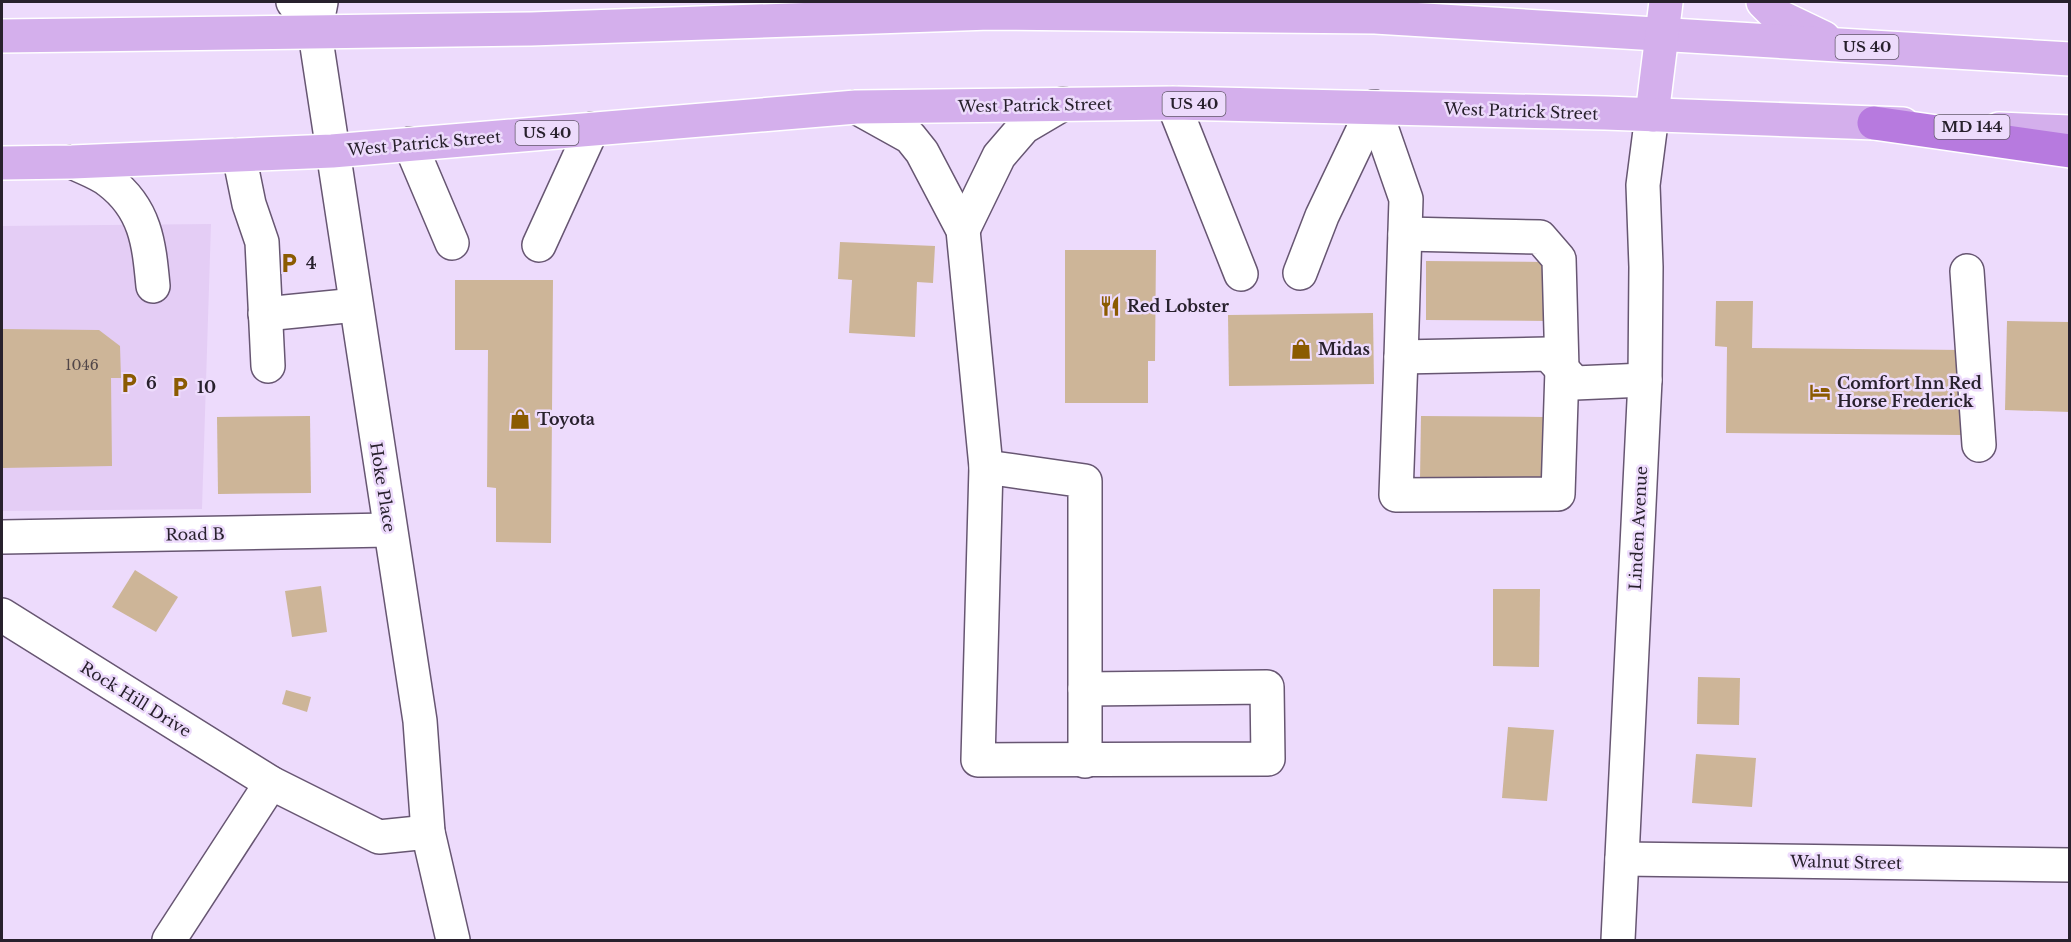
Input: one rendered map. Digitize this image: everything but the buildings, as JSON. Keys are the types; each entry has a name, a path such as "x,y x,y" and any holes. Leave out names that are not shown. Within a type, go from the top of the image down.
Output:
{"highway":[{"name":"US 40","path":"1874,123 2070,151"}],"main road":[{"path":"1470,22 1532,2"},
{"path":"1763,2 1776,15 1840,45"},
{"name":"US 40","path":"2,36 318,17 531,29 990,13 1269,9 1470,22 1665,17 1840,45 2070,59"},
{"path":"1652,115 1665,17"},
{"name":"West Patrick Street","path":"2,163 333,151 856,107 1173,103 1374,107 1652,115 2070,132"}],"street":[{"path":"293,2 318,17"},
{"name":"Hoke Place","path":"318,17 333,151 389,530 420,721 428,832 453,940"},
{"path":"1173,103 1241,274"},
{"path":"963,230 999,156 1024,127 1063,104"},
{"path":"856,107 910,137 922,152 963,230 986,467 978,760 1268,759 1267,687 1085,689"},
{"path":"1374,107 1406,199 1396,495 1558,494 1562,369 1559,259 1540,237 1405,234"},
{"path":"1300,273 1322,216 1374,107"},
{"name":"Linden Avenue","path":"1618,940 1653,364 1643,185 1652,115"},
{"path":"539,245 592,129"},
{"path":"410,144 452,243"},
{"path":"239,155 249,204 262,242 268,366"},
{"path":"72,162 108,180 135,207 149,243 153,286"},
{"path":"1967,271 1979,445"},
{"path":"265,314 356,305"},
{"path":"1401,357 1548,354 1575,382 1653,364"},
{"path":"986,467 1085,481 1085,761"},
{"name":"Road B","path":"2,537 389,530"},
{"name":"Rock Hill Drive","path":"2,615 271,783 379,837 428,832"},
{"path":"169,940 271,783"},
{"name":"Walnut Street","path":"1622,859 2070,865"}],"shaded area":[{"path":"211,224 202,509 2,511 2,226"}],"place":[{"name":"4","path":"289,263"},
{"name":"Red Lobster","path":"1110,306"},
{"name":"Midas","path":"1301,349"},
{"name":"6","path":"129,383"},
{"name":"10","path":"180,387"},
{"name":"Comfort Inn Red Horse Frederick","path":"1820,392"},
{"name":"Toyota","path":"520,419"}]}
